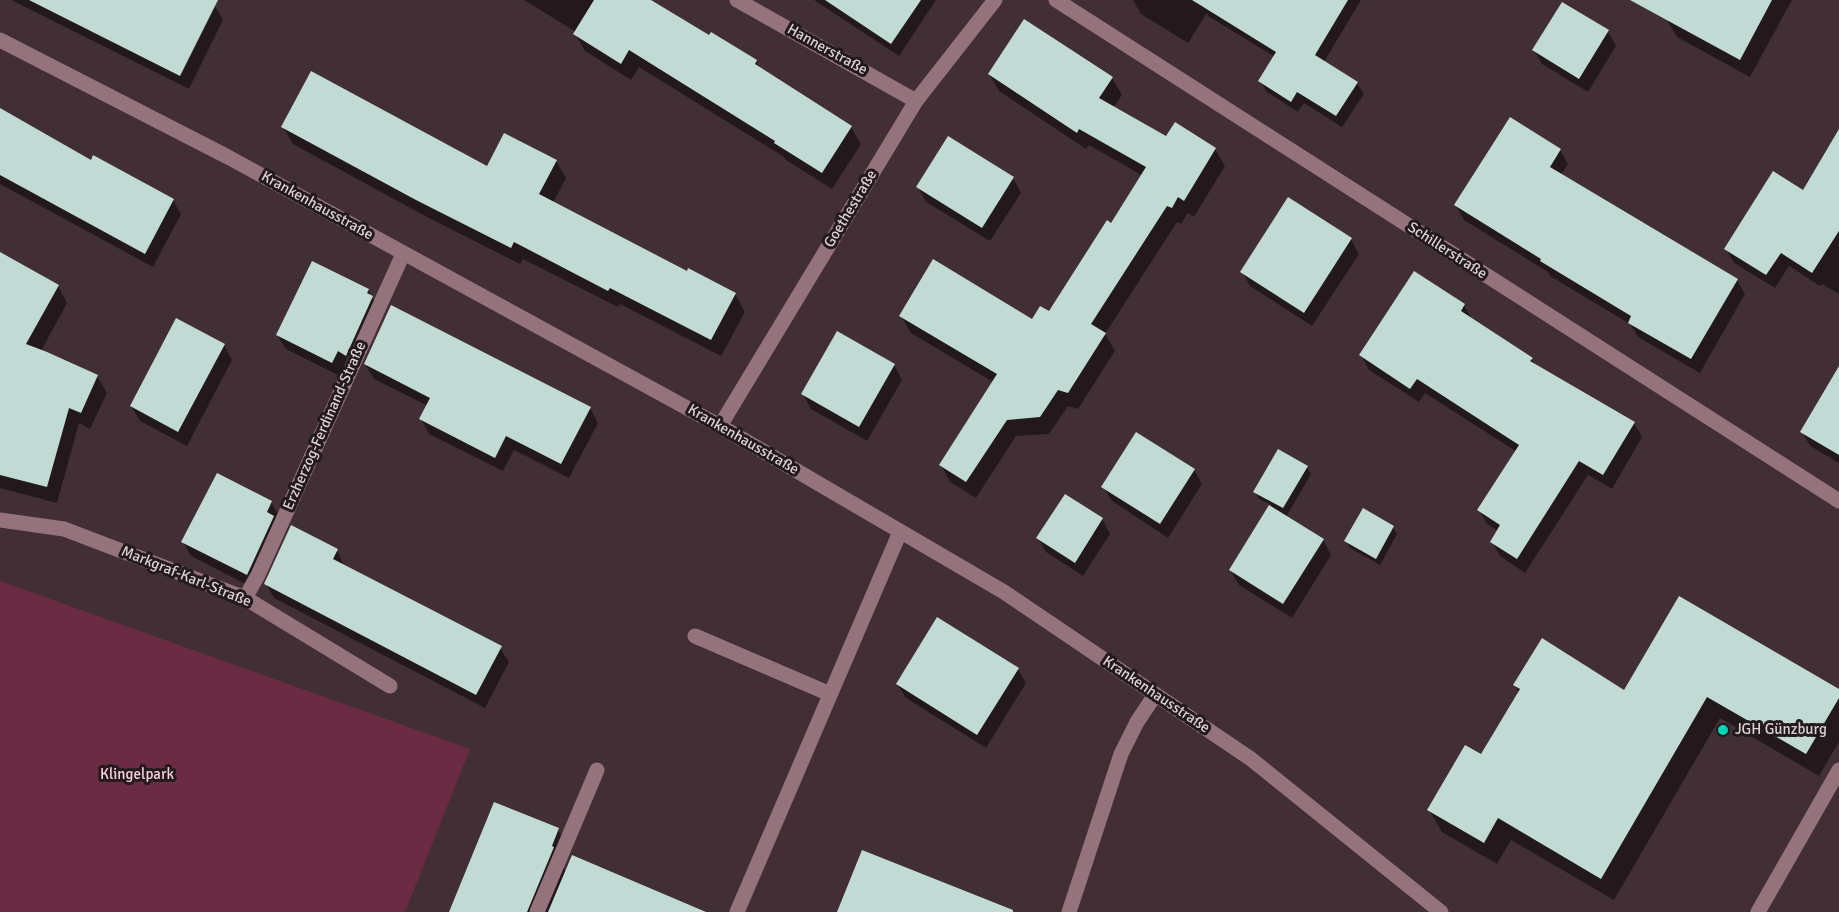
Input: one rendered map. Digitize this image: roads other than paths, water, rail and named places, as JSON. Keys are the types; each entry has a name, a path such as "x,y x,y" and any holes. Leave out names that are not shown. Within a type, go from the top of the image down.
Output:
{"street":[{"name":"Hannerstraße","path":"737,0 916,101"},
{"name":"Goethestraße","path":"720,426 916,101 995,0"},
{"name":"Schillerstraße","path":"1056,0 1839,501"},
{"name":"Krankenhausstraße","path":"0,40 228,157 720,426 1004,592 1251,759 1441,912"},
{"name":"Erzherzog-Ferdinand-Straße","path":"246,598 403,254"},
{"name":"Markgraf-Karl-Straße","path":"0,520 64,529 246,598 390,686"},
{"path":"737,912 900,531"},
{"path":"695,636 830,694"},
{"path":"1069,912 1121,754 1137,722 1155,695"},
{"path":"537,912 597,770"},
{"path":"1758,912 1839,770"}],"place":[{"name":"JGH Günzburg","path":"1723,730"}],"park label":[{"name":"Klingelpark","path":"137,775"}]}
